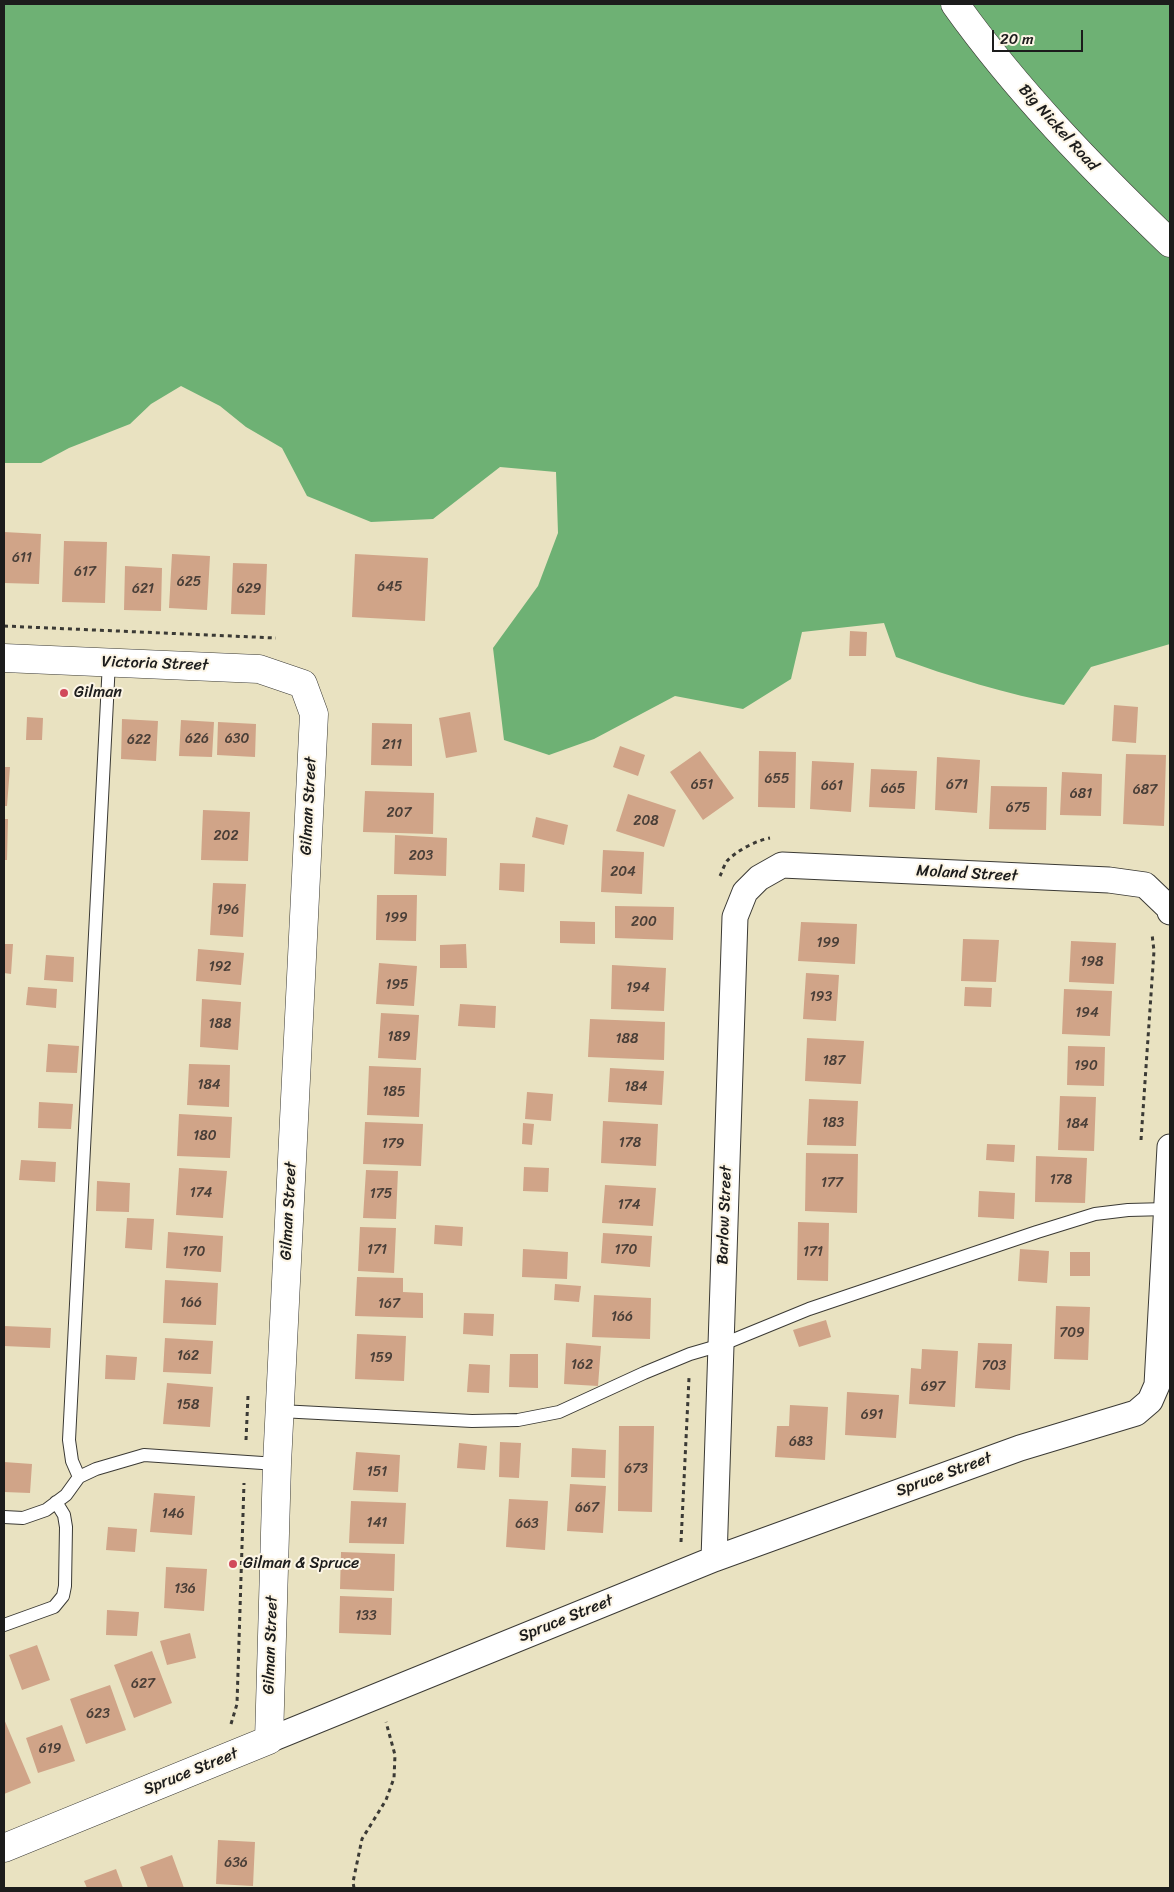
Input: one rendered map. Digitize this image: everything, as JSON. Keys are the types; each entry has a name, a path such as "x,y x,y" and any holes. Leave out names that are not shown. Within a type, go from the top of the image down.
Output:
{"street":[{"name":"Big Nickel Road","path":"955,4 1014,79 1073,146 1170,243"},
{"name":"Victoria Street","path":"4,658 259,669 303,684"},
{"name":"Gilman Street","path":"269,1740 277,1464 314,714 303,684"},
{"name":"Moland Street","path":"759,878 782,865 1109,880 1144,885 1170,910"},
{"name":"Barlow Street","path":"714,1559 735,917 745,892 759,878"},
{"path":"1169,1193 1170,1147"},
{"name":"Spruce Street","path":"4,1848 714,1559 1020,1448 1136,1413 1150,1401 1157,1385 1169,1193"}],"lane":[{"path":"80,1477 72,1461 69,1440 109,662"},
{"path":"280,1411 472,1421 518,1420 559,1412 690,1354 721,1345 809,1309 1087,1216 1128,1210 1169,1193"},
{"path":"4,1517 23,1518 46,1510 66,1495 80,1477 96,1469 144,1455 277,1464"},
{"path":"4,1625 54,1607 63,1596 65,1586 66,1527 64,1515 56,1502"}],"path":[{"path":"4,626 276,638"},
{"path":"717,882 727,861 762,839 778,837"},
{"path":"678,1547 680,1542 690,1354"},
{"path":"231,1724 236,1704 244,1462 249,1392"},
{"path":"354,1888 353,1882 362,1839 386,1800 394,1778 396,1755 375,1696"}],"green space":[{"path":"4,4 1170,4 1170,644 1091,667 1064,705 1021,696 979,684 896,657 884,623 802,632 791,679 743,709 675,696 594,739 549,755 504,740 493,648 538,586 558,533 556,472 500,467 433,519 371,522 307,496 282,448 246,427 220,406 181,386 151,404 130,424 69,448 41,463 4,463"}],"building":[{"path":"4,532 41,534 39,584 4,583"},
{"path":"64,541 107,542 105,603 62,602"},
{"path":"172,554 210,556 207,610 169,608"},
{"path":"355,554 428,558 425,621 352,617"},
{"path":"233,563 267,564 265,615 231,614"},
{"path":"125,566 162,568 161,611 124,610"},
{"path":"850,631 867,632 866,656 849,656"},
{"path":"1114,705 1138,707 1136,743 1112,741"},
{"path":"470,712 477,752 446,758 439,718"},
{"path":"27,717 43,718 42,740 26,740"},
{"path":"122,719 158,721 156,761 121,759"},
{"path":"181,720 214,722 212,757 179,756"},
{"path":"218,722 256,724 255,757 217,755"},
{"path":"372,723 412,724 412,766 371,765"},
{"path":"620,746 645,755 638,776 613,767"},
{"path":"700,751 734,798 703,820 670,772"},
{"path":"759,751 796,752 795,808 758,807"},
{"path":"1126,754 1166,755 1164,826 1123,824"},
{"path":"937,757 980,760 977,813 935,810"},
{"path":"812,761 854,763 851,812 810,809"},
{"path":"4,767 10,767 7,806 4,806"},
{"path":"871,769 917,771 915,809 869,807"},
{"path":"1062,772 1102,774 1101,816 1060,815"},
{"path":"991,786 1047,787 1046,830 989,829"},
{"path":"365,791 434,793 433,834 363,832"},
{"path":"628,794 676,810 664,847 616,831"},
{"path":"203,810 250,812 248,861 201,860"},
{"path":"536,817 568,825 564,845 532,837"},
{"path":"4,819 8,819 7,860 4,860"},
{"path":"395,835 447,838 446,876 394,874"},
{"path":"603,850 644,852 642,894 601,892"},
{"path":"500,863 525,864 524,892 499,890"},
{"path":"213,883 246,884 243,937 210,935"},
{"path":"377,895 417,895 416,941 376,940"},
{"path":"615,906 674,907 673,940 615,938"},
{"path":"560,921 595,922 595,944 560,943"},
{"path":"801,922 857,924 855,964 798,961"},
{"path":"963,939 999,940 996,982 961,981"},
{"path":"1071,941 1116,943 1114,984 1069,982"},
{"path":"4,944 13,944 11,974 4,973"},
{"path":"466,944 467,968 440,968 440,945"},
{"path":"198,949 244,953 241,985 196,981"},
{"path":"46,955 74,957 73,982 44,980"},
{"path":"379,963 417,966 414,1006 376,1004"},
{"path":"612,965 666,968 664,1011 611,1009"},
{"path":"806,973 839,975 836,1021 803,1019"},
{"path":"28,987 57,989 56,1008 26,1005"},
{"path":"965,987 992,988 991,1007 964,1006"},
{"path":"1064,989 1112,991 1110,1036 1062,1034"},
{"path":"202,999 241,1002 238,1050 200,1047"},
{"path":"460,1004 496,1006 495,1028 458,1026"},
{"path":"381,1013 419,1015 416,1060 378,1058"},
{"path":"590,1019 665,1022 664,1060 588,1057"},
{"path":"807,1038 864,1041 861,1084 805,1081"},
{"path":"48,1044 79,1046 77,1073 46,1072"},
{"path":"1068,1046 1105,1047 1104,1086 1067,1085"},
{"path":"189,1064 230,1065 229,1107 187,1105"},
{"path":"369,1066 421,1068 419,1117 367,1115"},
{"path":"610,1068 664,1071 662,1105 608,1102"},
{"path":"527,1092 553,1094 551,1121 525,1119"},
{"path":"1060,1096 1096,1097 1094,1151 1058,1150"},
{"path":"809,1099 858,1101 856,1146 807,1145"},
{"path":"39,1102 73,1104 71,1129 38,1128"},
{"path":"179,1114 232,1117 230,1158 177,1156"},
{"path":"603,1121 658,1124 656,1166 601,1163"},
{"path":"365,1122 423,1124 421,1166 363,1164"},
{"path":"523,1123 534,1124 532,1145 522,1144"},
{"path":"987,1144 1015,1145 1014,1162 986,1160"},
{"path":"806,1153 858,1154 857,1213 805,1211"},
{"path":"1036,1156 1087,1158 1085,1203 1035,1202"},
{"path":"21,1160 56,1162 55,1182 19,1180"},
{"path":"524,1167 549,1168 548,1192 523,1191"},
{"path":"179,1168 227,1171 223,1218 176,1215"},
{"path":"366,1170 398,1171 396,1219 363,1218"},
{"path":"97,1181 130,1183 129,1212 96,1211"},
{"path":"605,1185 656,1188 653,1226 602,1223"},
{"path":"979,1191 1015,1193 1014,1219 978,1217"},
{"path":"127,1218 154,1219 152,1250 125,1248"},
{"path":"798,1222 829,1223 828,1281 797,1280"},
{"path":"435,1225 463,1227 462,1246 434,1244"},
{"path":"360,1227 396,1228 394,1273 358,1271"},
{"path":"168,1232 223,1236 221,1272 166,1268"},
{"path":"603,1233 652,1236 650,1267 601,1263"},
{"path":"523,1249 568,1252 567,1279 522,1277"},
{"path":"1020,1249 1049,1251 1047,1283 1018,1281"},
{"path":"1070,1252 1090,1252 1090,1276 1070,1276"},
{"path":"357,1277 403,1278 403,1292 423,1293 423,1318 355,1316"},
{"path":"165,1280 218,1283 216,1325 163,1323"},
{"path":"555,1284 581,1286 579,1302 554,1300"},
{"path":"594,1295 651,1298 650,1339 592,1337"},
{"path":"1056,1306 1090,1307 1088,1360 1054,1359"},
{"path":"464,1313 494,1314 493,1336 463,1334"},
{"path":"826,1320 831,1337 799,1347 793,1330"},
{"path":"4,1326 51,1328 50,1348 4,1346"},
{"path":"357,1334 406,1336 404,1381 355,1379"},
{"path":"165,1338 213,1341 211,1374 163,1372"},
{"path":"566,1343 601,1346 598,1386 564,1384"},
{"path":"978,1343 1012,1344 1010,1390 975,1388"},
{"path":"922,1349 958,1351 955,1407 909,1404 911,1368 921,1369"},
{"path":"510,1354 538,1354 538,1388 509,1387"},
{"path":"106,1355 137,1357 135,1380 105,1379"},
{"path":"469,1364 490,1365 489,1393 467,1392"},
{"path":"167,1383 213,1387 210,1427 163,1424"},
{"path":"847,1392 899,1395 896,1438 845,1435"},
{"path":"790,1405 828,1407 825,1460 775,1457 777,1426 789,1426"},
{"path":"619,1426 654,1426 652,1512 618,1511"},
{"path":"500,1442 521,1443 519,1478 499,1477"},
{"path":"459,1443 487,1446 485,1470 457,1468"},
{"path":"572,1448 606,1450 605,1478 571,1477"},
{"path":"356,1452 400,1455 398,1492 353,1490"},
{"path":"4,1462 32,1464 30,1493 4,1492"},
{"path":"570,1484 606,1486 603,1533 567,1531"},
{"path":"154,1493 195,1496 192,1535 150,1532"},
{"path":"509,1499 548,1501 545,1550 506,1547"},
{"path":"351,1501 406,1503 404,1544 349,1543"},
{"path":"108,1527 137,1529 135,1552 106,1550"},
{"path":"341,1552 395,1554 394,1591 340,1589"},
{"path":"166,1567 207,1569 204,1611 164,1608"},
{"path":"340,1596 392,1598 391,1635 339,1633"},
{"path":"107,1610 139,1612 137,1636 106,1635"},
{"path":"190,1633 196,1658 167,1665 160,1641"},
{"path":"37,1645 50,1680 22,1690 9,1655"},
{"path":"152,1651 172,1703 134,1718 114,1665"},
{"path":"110,1685 126,1730 86,1744 70,1699"},
{"path":"4,1719 31,1783 4,1794"},
{"path":"62,1725 75,1761 38,1773 26,1738"},
{"path":"218,1840 255,1842 253,1886 216,1884"},
{"path":"172,1855 184,1888 148,1888 140,1867"},
{"path":"116,1869 123,1888 87,1888 84,1881"}],"place":[{"name":"Gilman","path":"64,693"},
{"name":"Gilman & Spruce","path":"233,1564"}]}
